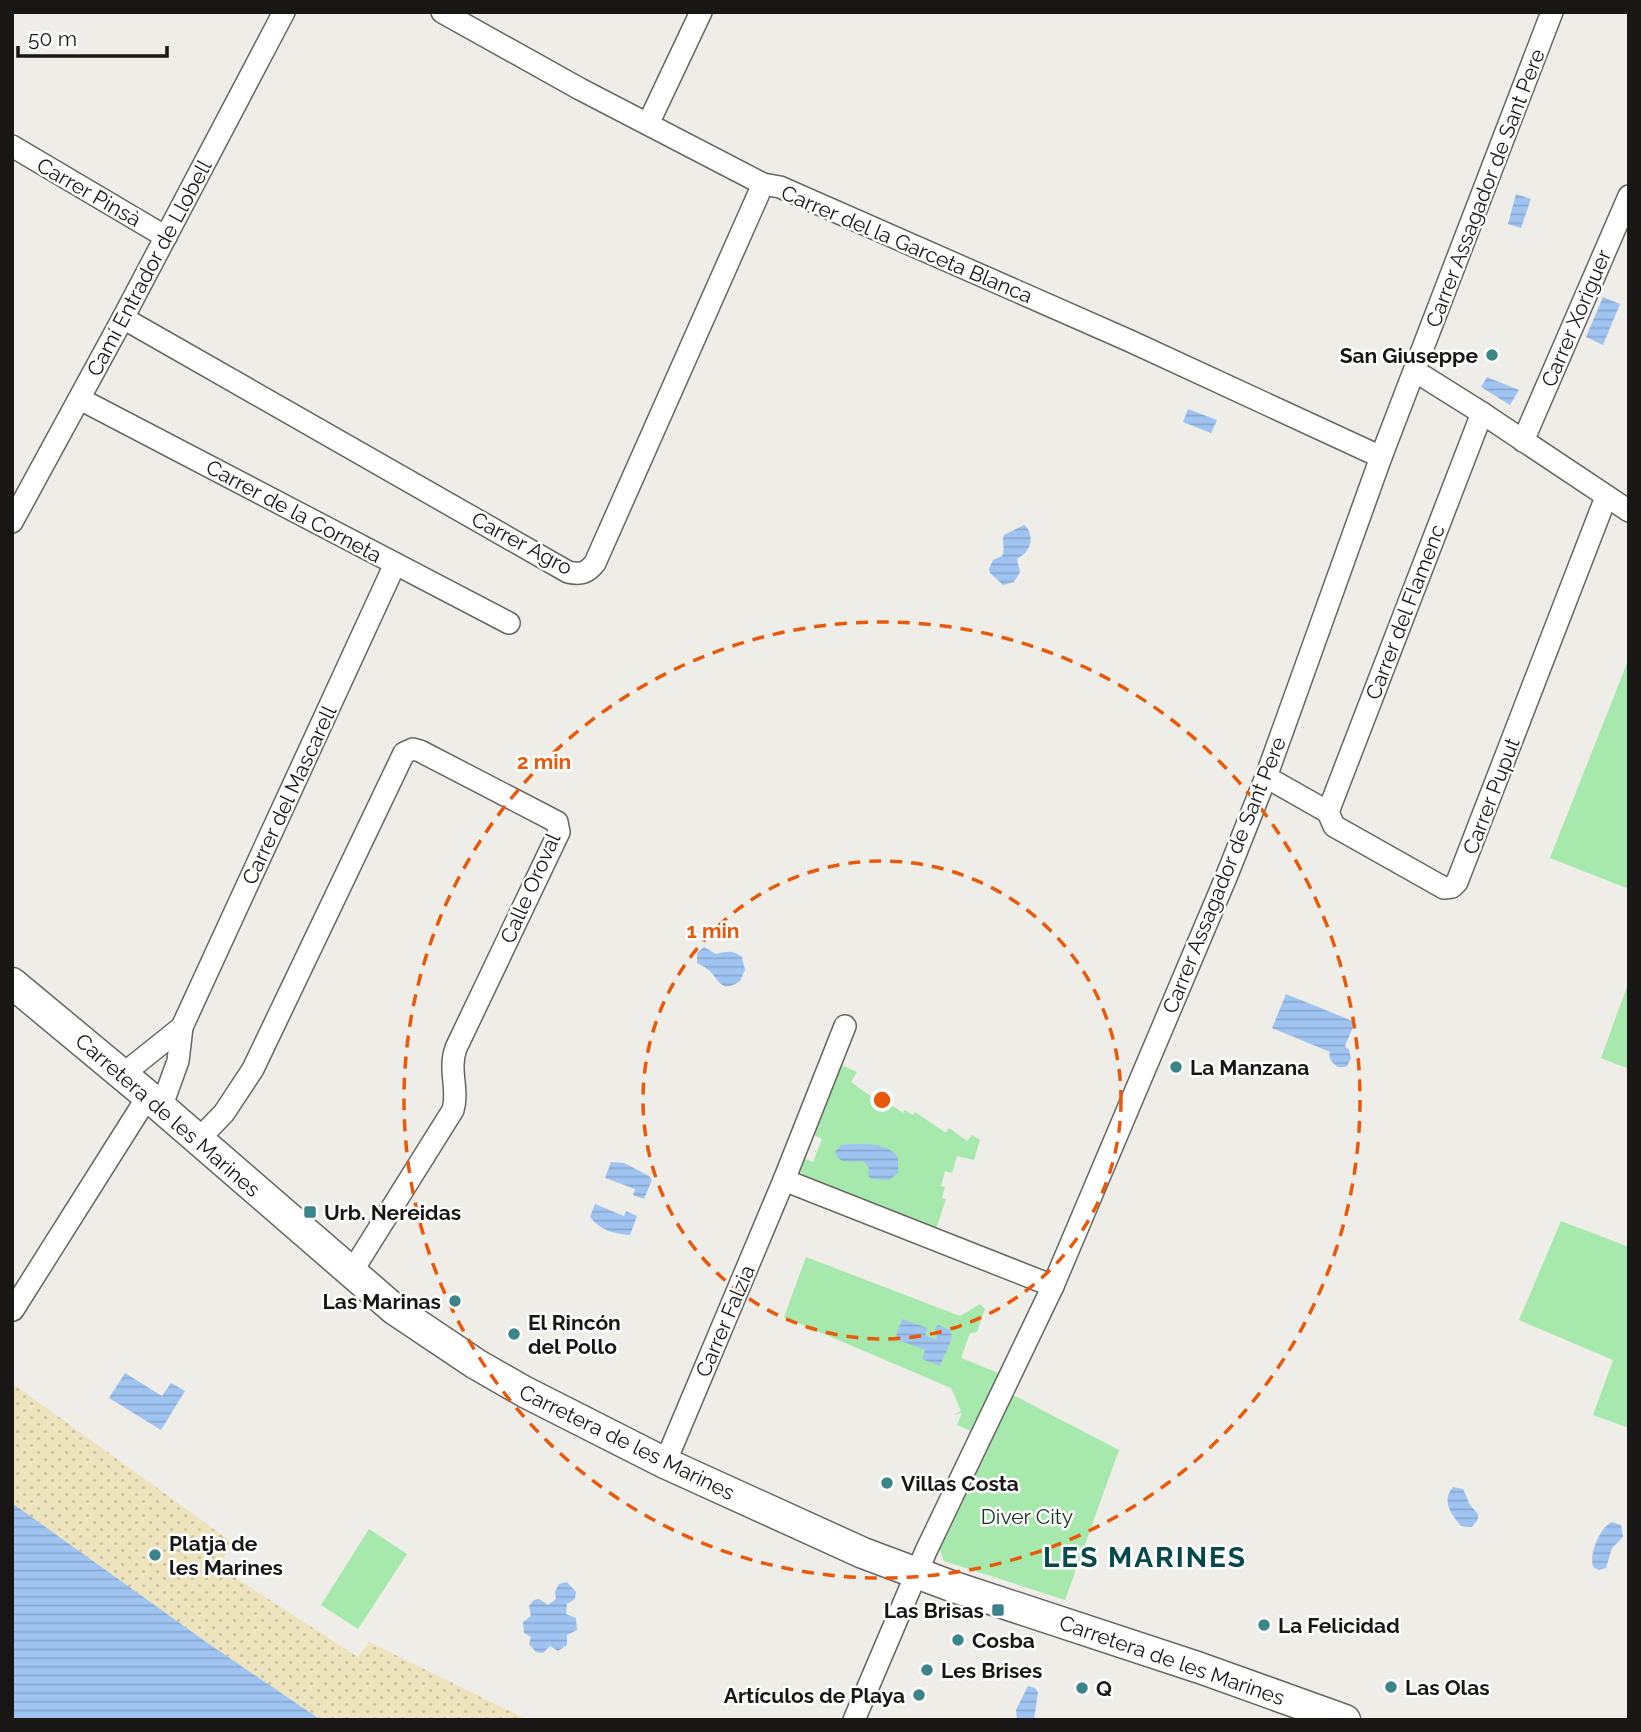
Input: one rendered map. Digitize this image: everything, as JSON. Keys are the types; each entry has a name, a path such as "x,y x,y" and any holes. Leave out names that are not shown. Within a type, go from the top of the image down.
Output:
{"main road":[{"name":"Carretera de les Marines","path":"12,983 415,1325 476,1364 542,1401 665,1463 808,1529 916,1574 1243,1682 1345,1720"}],"street":[{"name":"Camí Entrador de Llobell","path":"12,522 21,485 80,399 284,12"},
{"name":"Carrer del la Garceta Blanca","path":"442,12 580,89 763,184 780,187 1118,335 1381,457"},
{"path":"648,124 701,12"},
{"name":"Carrer Assagador de Sant Pere","path":"854,1720 916,1574 1053,1286 1266,777 1381,457 1552,12"},
{"name":"Carrer Pinsà","path":"12,146 166,237"},
{"name":"Carrer Agro","path":"123,318 568,572 578,574 589,571 595,563 763,184"},
{"name":"Carrer Xoriguer","path":"1523,441 1629,196"},
{"path":"1415,371 1629,511"},
{"name":"Carrer de la Corneta","path":"80,399 509,624"},
{"name":"Carrer del Flamenc","path":"1328,812 1482,413"},
{"name":"Carrer Puput","path":"1266,777 1328,812 1334,826 1444,888 1452,887 1457,882 1606,496"},
{"name":"Carrer del Mascarell","path":"13,1310 155,1102 178,1061 182,1027 395,564"},
{"name":"Calle Oroval","path":"198,1140 224,1113 253,1069 404,753 413,749 421,751 556,822 559,832 456,1048 452,1060 455,1101 453,1110 351,1273"},
{"name":"Carrer Falzia","path":"665,1463 784,1180 845,1026"},
{"name":"Carrer del Mascarell","path":"122,1075 182,1027"},
{"path":"784,1180 1053,1286"}],"green space":[{"path":"1629,658 1629,889 1550,858"},
{"path":"1629,981 1629,1069 1601,1058"},
{"path":"841,1065 857,1072 851,1082 883,1105 886,1101 903,1113 905,1110 913,1115 915,1112 946,1133 949,1128 967,1141 972,1135 980,1140 974,1160 957,1156 952,1173 945,1171 941,1186 945,1187 942,1198 946,1199 936,1229 804,1178 800,1171 802,1158 813,1162 822,1139 812,1134"},
{"path":"1561,1221 1629,1247 1629,1428 1593,1415 1613,1360 1519,1320"},
{"path":"806,1257 960,1316 980,1304 985,1309 977,1332 970,1333 961,1358 1001,1374 973,1432 957,1425 962,1413 954,1415 961,1411 951,1388 784,1317"},
{"name":"Diver City","path":"1013,1395 1119,1450 1065,1600 944,1561 940,1550"},
{"path":"369,1529 407,1554 358,1629 321,1605"}],"sand":[{"name":"Platja de les Marines","path":"12,1383 233,1543 219,1567 358,1657 369,1642 528,1720 321,1720 209,1644 12,1503"}],"water":[{"path":"1516,194 1531,199 1521,228 1508,224"},
{"path":"1603,297 1620,304 1603,345 1586,337"},
{"path":"1487,377 1519,390 1510,405 1481,387"},
{"path":"1188,409 1217,420 1211,433 1183,422"},
{"path":"1024,525 1030,534 1030,545 1017,559 1020,572 1014,582 1003,585 989,569 993,560 1002,556 1004,535"},
{"path":"704,947 716,954 730,952 742,957 745,970 740,981 733,985 723,985 711,972 697,963 697,953"},
{"path":"1286,994 1355,1022 1345,1046 1351,1058 1347,1066 1336,1066 1329,1056 1330,1052 1272,1028"},
{"path":"841,1145 886,1148 898,1157 898,1173 889,1180 872,1179 868,1176 869,1168 864,1162 843,1161 837,1157 835,1152"},
{"path":"611,1162 624,1163 649,1176 652,1180 644,1199 633,1195 635,1189 605,1178"},
{"path":"595,1204 624,1216 626,1211 637,1216 630,1235 608,1231 598,1225 590,1217"},
{"path":"902,1319 928,1328 925,1335 936,1340 935,1328 938,1325 950,1330 952,1338 940,1366 922,1359 925,1350 895,1339"},
{"path":"125,1373 162,1396 171,1383 185,1391 161,1430 109,1398"},
{"path":"1453,1487 1463,1489 1470,1505 1478,1514 1472,1527 1461,1526 1451,1512 1448,1497"},
{"path":"12,1503 209,1644 321,1720 12,1720"},
{"path":"1612,1522 1621,1525 1623,1537 1612,1548 1606,1568 1599,1570 1593,1567 1594,1548 1603,1529"},
{"path":"567,1582 576,1592 575,1599 567,1604 566,1614 576,1618 577,1630 567,1635 567,1645 558,1651 550,1646 543,1653 536,1652 529,1644 531,1637 524,1633 523,1622 531,1616 529,1606 539,1599 548,1605 556,1599 555,1592 559,1584"},
{"path":"1028,1686 1038,1692 1034,1720 1017,1720 1016,1710"}],"place":[{"name":"San Giuseppe","path":"1492,355"},
{"name":"La Manzana","path":"1176,1067"},
{"name":"Urb. Nereidas","path":"310,1212"},
{"name":"Las Marinas","path":"455,1301"},
{"name":"El Rincón del Pollo","path":"514,1334"},
{"name":"Villas Costa","path":"887,1483"},
{"name":"Platja de les Marines","path":"155,1555"},
{"name":"Las Brisas","path":"998,1610"},
{"name":"La Felicidad","path":"1264,1625"},
{"name":"Cosba","path":"958,1640"},
{"name":"Les Brises","path":"927,1670"},
{"name":"Las Olas","path":"1391,1687"},
{"name":"Q","path":"1082,1688"},
{"name":"Artículos de Playa","path":"919,1695"}],"district":[{"name":"LES MARINES","path":"1145,1557"}]}
